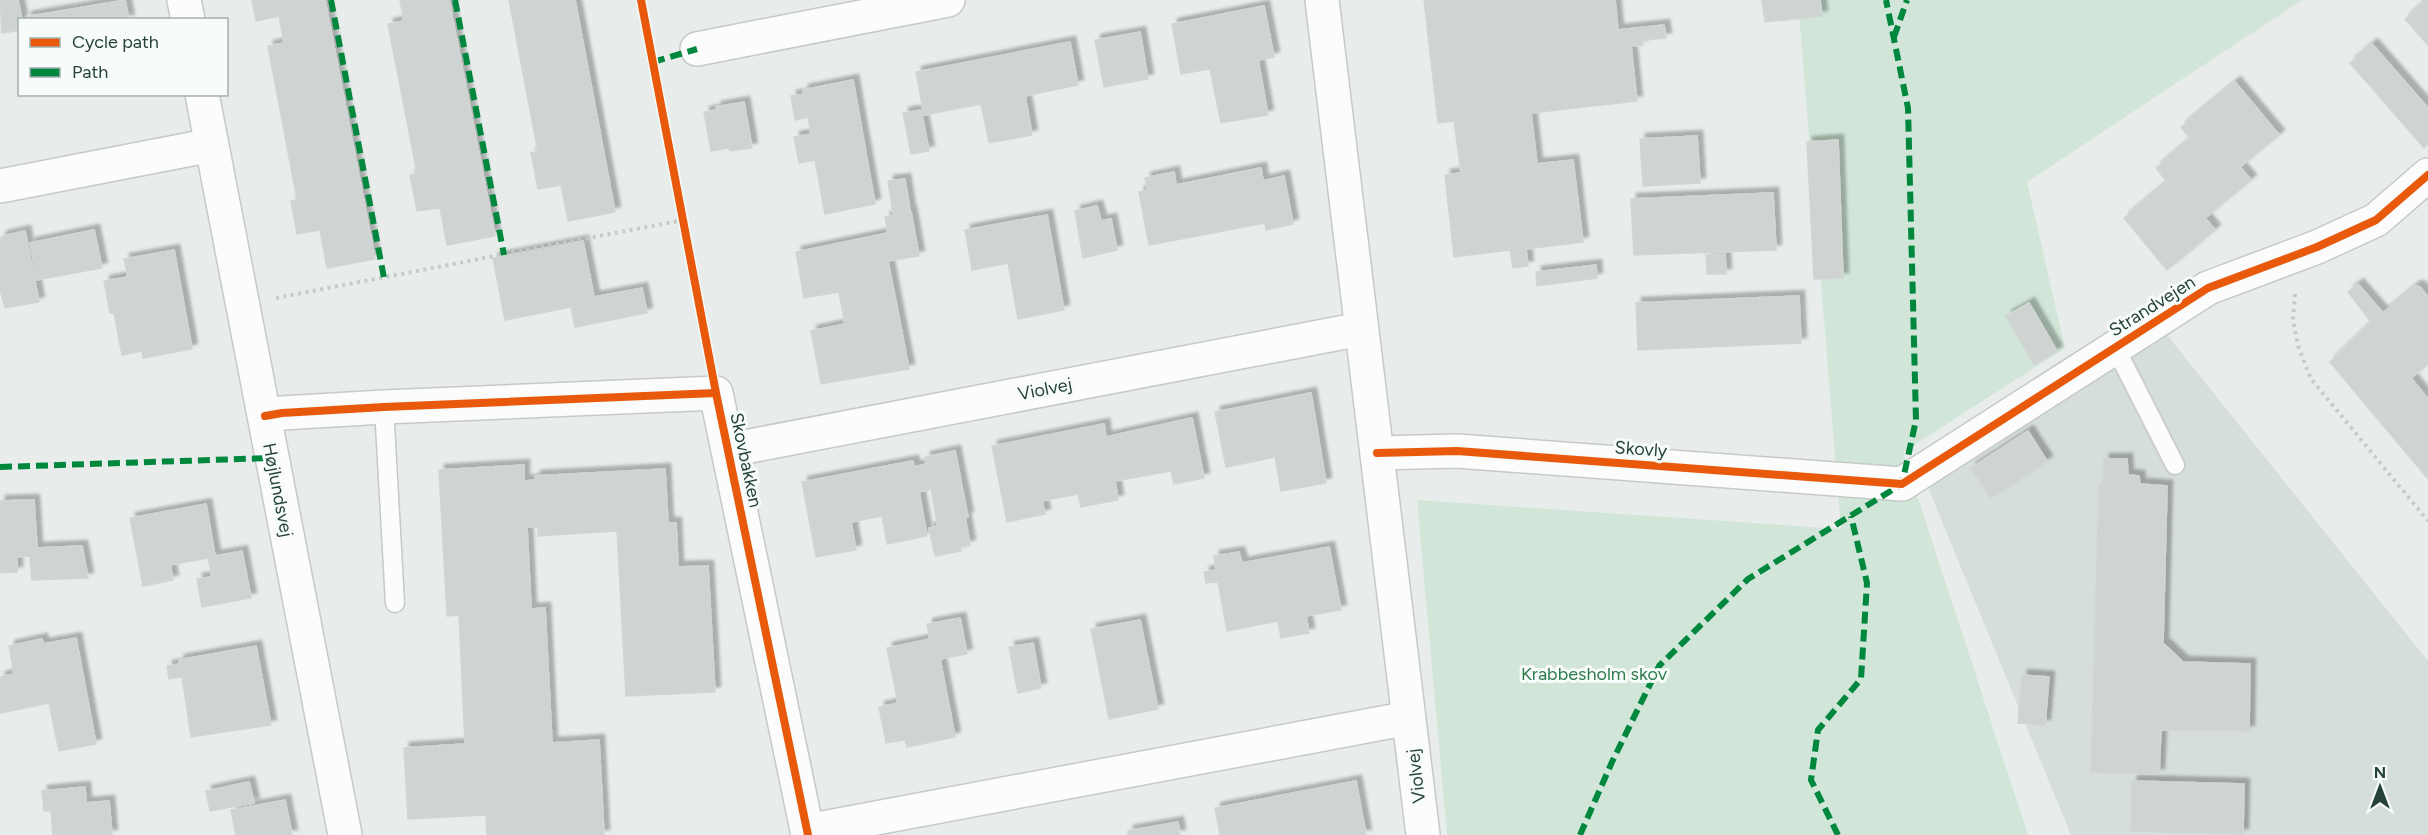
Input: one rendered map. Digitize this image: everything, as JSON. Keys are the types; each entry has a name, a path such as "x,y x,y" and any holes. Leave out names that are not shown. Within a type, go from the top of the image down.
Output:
{"street":[{"path":"184,0 188,18"},
{"path":"697,49 948,0"},
{"name":"Violvej","path":"1322,0 1423,835"},
{"name":"Højlundsvej","path":"202,96 345,835"},
{"path":"0,186 212,145"},
{"name":"Strandvejen","path":"1902,484 2208,288 2318,247 2376,220 2428,175"},
{"name":"Violvej","path":"729,450 1361,328"},
{"name":"Skovbakken","path":"265,416 384,407 716,393 807,833"},
{"name":"Skovly","path":"1377,453 1457,451 1902,484"},
{"path":"807,833 1409,718"}],"lane":[{"path":"2115,347 2175,465"},
{"path":"384,407 395,603"}],"path":[{"path":"243,305 683,220"},
{"path":"2318,247 2296,292 2293,319 2298,346 2311,379 2428,521"}],"shaded area":[{"path":"2164,331 2428,661 2428,835 2071,835 1927,485"}],"green space":[{"name":"Krabbesholm skov","path":"1798,0 2302,0 2027,182 2065,348 1903,452 2028,835 1447,835 1417,500 1841,529"}],"building":[{"path":"0,0 18,0 22,18 18,18 18,30 2,33"},
{"path":"125,0 129,18 26,18"},
{"path":"252,0 325,0 375,259 327,268 320,230 297,234 291,201 297,200 268,46 284,43 279,16 256,21"},
{"path":"400,0 449,0 495,236 447,245 440,208 417,211 410,175 417,173 388,24 404,21"},
{"path":"509,0 575,0 615,212 568,221 561,185 538,189 531,153 538,152"},
{"path":"1424,0 1615,0 1618,30 1664,25 1666,38 1642,40 1643,45 1631,46 1637,101 1531,113 1537,164 1573,160 1583,242 1526,249 1528,266 1513,268 1510,250 1454,257 1445,175 1461,173 1454,121 1438,123"},
{"path":"1762,0 1820,0 1822,16 1765,22"},
{"path":"2428,0 2428,45 2405,19"},
{"path":"1264,6 1274,57 1258,60 1268,115 1221,123 1210,69 1181,74 1172,24"},
{"path":"1140,32 1148,79 1104,87 1095,40"},
{"path":"1070,42 1078,85 1025,96 1032,135 989,143 981,104 924,115 916,72"},
{"path":"2372,44 2428,108 2428,144 2424,148 2350,63"},
{"path":"853,80 875,204 825,214 815,160 799,163 794,137 811,134 808,117 795,120 791,96 804,94 803,90"},
{"path":"2235,82 2279,135 2240,167 2251,180 2205,218 2215,230 2167,270 2124,218 2167,182 2156,168 2190,139 2181,127"},
{"path":"744,102 752,148 711,151 704,112 716,110 716,107"},
{"path":"921,110 929,151 911,154 903,113"},
{"path":"1697,136 1700,183 1643,186 1640,139"},
{"path":"1838,140 1843,278 1814,279 1807,142"},
{"path":"1261,168 1263,181 1284,176 1293,224 1266,230 1265,223 1149,245 1139,192 1148,190 1145,178 1174,172 1176,185"},
{"path":"905,179 910,211 893,214 888,181"},
{"path":"1773,193 1776,250 1634,255 1631,199"},
{"path":"1097,206 1101,221 1111,219 1117,250 1083,258 1075,211"},
{"path":"911,212 919,256 888,261 909,369 821,384 811,331 845,324 839,292 804,298 796,252 888,233 885,217"},
{"path":"1047,215 1064,310 1018,319 1008,263 972,270 965,230"},
{"path":"94,230 102,268 37,280 30,243"},
{"path":"25,231 39,302 5,308 0,290 0,239 3,236"},
{"path":"583,241 594,297 642,288 647,313 575,327 571,307 505,320 493,258"},
{"path":"174,250 192,349 143,358 142,351 122,355 114,313 110,313 104,281 128,277 124,259"},
{"path":"1725,254 1726,274 1707,274 1706,255"},
{"path":"1596,265 1597,278 1537,286 1536,272"},
{"path":"2358,284 2383,313 2415,286 2420,287 2428,297 2428,364 2411,378 2428,399 2428,479 2330,362 2371,322 2348,292"},
{"path":"1799,296 1801,343 1638,350 1636,303"},
{"path":"2029,303 2057,351 2034,365 2006,316"},
{"path":"1311,393 1326,483 1281,491 1275,457 1226,467 1215,412"},
{"path":"1192,418 1204,478 1174,484 1171,471 1115,481 1118,500 1081,507 1078,494 1042,501 1045,514 1007,522 992,446 1104,424 1106,437"},
{"path":"2028,431 2047,461 1991,498 1971,468"},
{"path":"955,451 968,517 965,517 970,545 960,547 961,551 935,556 929,528 938,527 931,489 919,492 927,536 887,544 882,516 851,522 856,550 816,557 802,482 913,461 914,467 926,464 925,457"},
{"path":"2104,459 2127,459 2128,475 2139,476 2140,484 2167,486 2163,643 2183,662 2250,664 2249,731 2161,730 2159,774 2091,772 2099,484 2103,483"},
{"path":"524,465 524,481 535,480 535,476 665,469 668,523 676,523 678,567 708,566 715,692 626,696 617,531 538,536 538,527 527,527 531,609 545,608 552,743 599,740 604,835 487,835 486,815 408,819 404,748 465,744 459,615 447,616 439,470"},
{"path":"34,500 37,548 82,546 88,578 32,580 30,556 17,557 17,572 0,573 0,501"},
{"path":"206,504 215,556 242,551 251,598 202,607 197,579 212,577 208,558 170,565 173,580 143,586 130,518"},
{"path":"1329,547 1341,610 1306,616 1309,633 1281,638 1278,621 1227,631 1218,582 1206,583 1204,572 1216,570 1214,556 1239,552 1242,563"},
{"path":"960,618 967,654 940,659 955,737 907,747 905,740 886,743 879,707 898,703 887,648 930,639 927,624"},
{"path":"1140,620 1158,709 1109,719 1091,629"},
{"path":"76,638 96,744 59,751 49,703 0,713 0,677 14,674 9,646 42,639 43,644"},
{"path":"1033,643 1041,688 1018,693 1009,647"},
{"path":"256,646 271,725 191,737 182,677 169,679 167,666 179,664 179,660"},
{"path":"2022,675 2049,677 2045,725 2018,723"},
{"path":"1356,781 1366,835 1220,835 1215,808"},
{"path":"2132,781 2244,784 2243,834 2131,831"},
{"path":"249,782 254,803 210,811 206,791"},
{"path":"85,787 86,803 109,801 112,835 53,835 51,811 44,811 42,791"},
{"path":"285,800 292,835 236,835 231,810"},
{"path":"1178,822 1180,835 1128,835 1128,831"}],"marked path":[{"path":"331,0 384,278"},
{"path":"455,0 504,255"},
{"path":"1580,835 1612,762 1659,666 1748,579 1902,484 1916,420 1908,108 1886,0"},
{"path":"1894,37 1907,0"},
{"path":"653,62 697,49"},
{"path":"0,467 271,458"},
{"path":"1838,835 1811,780 1818,730 1861,679 1867,583 1851,516"}],"cycle path":[{"path":"641,0 716,393"},
{"path":"1377,453 1457,451 1902,484 2208,288 2317,247 2376,220 2428,175"},
{"path":"265,416 384,407 716,393 808,835"}]}
